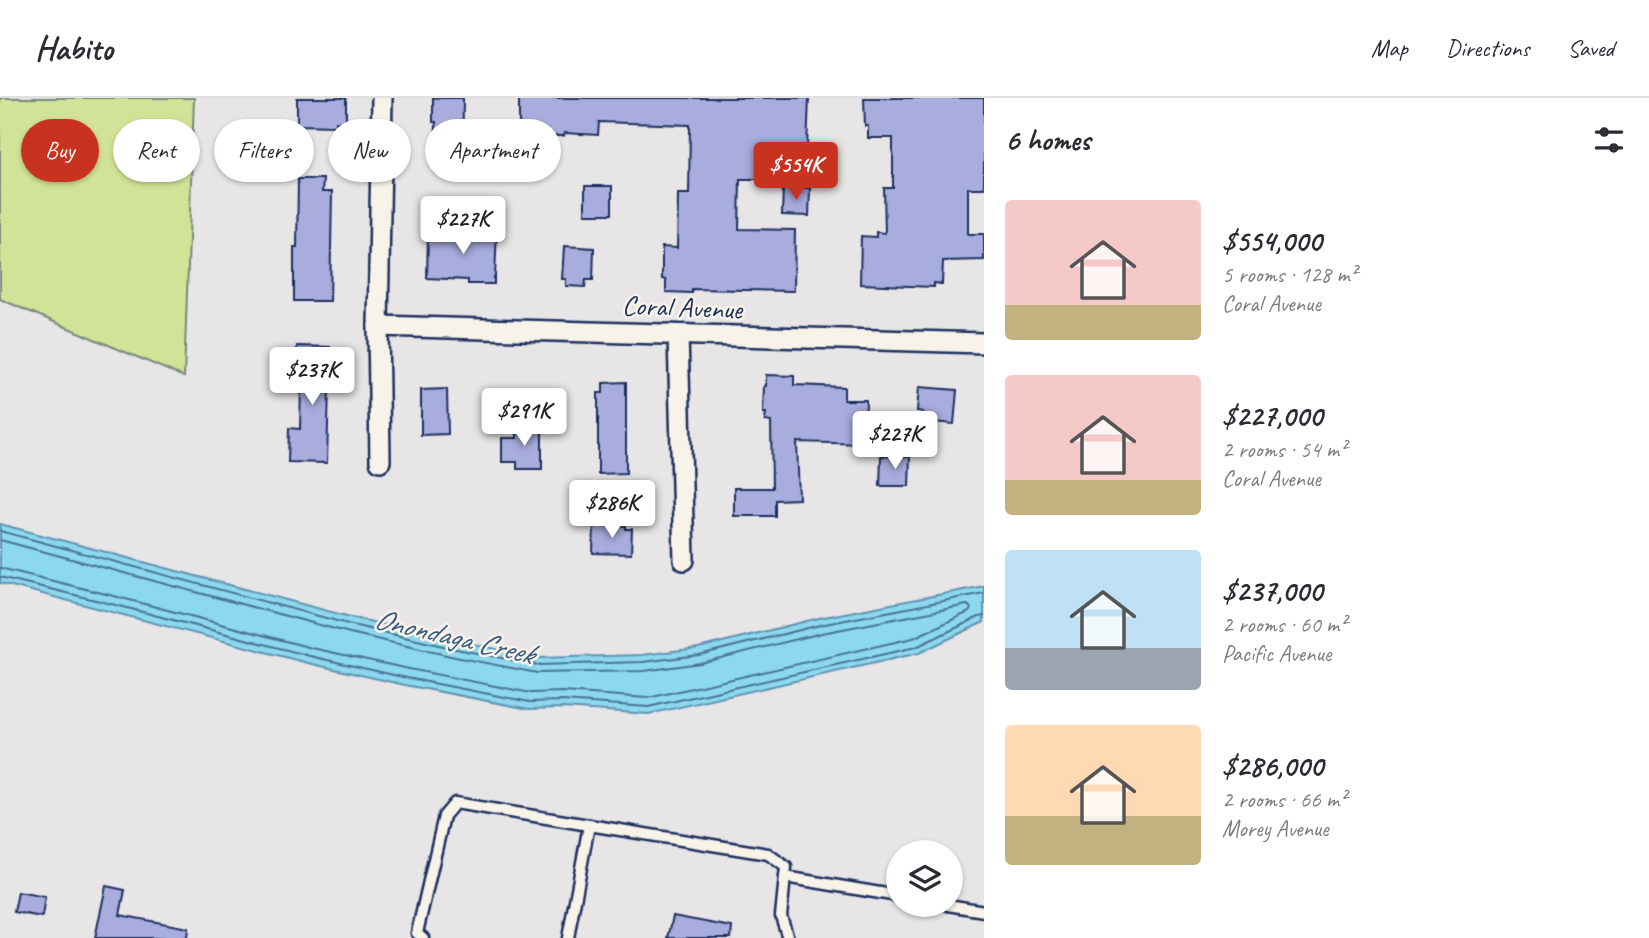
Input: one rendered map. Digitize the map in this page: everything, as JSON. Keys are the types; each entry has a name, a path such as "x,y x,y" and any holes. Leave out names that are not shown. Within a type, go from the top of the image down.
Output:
{"street":[{"path":"380,461 378,326 382,98"},
{"name":"Coral Avenue","path":"378,326 984,343"},
{"path":"678,335 684,560"}],"lane":[{"path":"423,938 417,933 444,816 455,803 768,854 786,867 781,916 788,938"},
{"path":"568,938 589,825"},
{"path":"785,877 886,894"},
{"path":"963,908 984,911"}],"green space":[{"path":"0,98 194,98 193,119 113,119 113,182 191,182 184,377 0,299"}],"water":[{"path":"0,524 354,618 537,658 642,655 698,648 819,618 984,586 984,622 919,653 649,714 563,708 529,709 308,663 0,583"}],"building":[{"path":"297,98 346,98 346,119 328,119 328,126 314,125 314,119 297,119"},
{"path":"433,98 463,98 463,119 433,119"},
{"path":"519,98 809,98 807,148 760,146 760,179 740,179 739,229 795,230 794,291 692,289 692,293 666,292 666,280 662,279 662,247 677,248 678,194 689,194 690,125 599,122 598,135 565,133 561,136 561,119 519,119"},
{"path":"864,98 984,98 984,188 968,188 968,234 984,234 984,260 943,261 942,284 934,283 934,287 860,284 861,236 876,237 876,232 885,233 884,188 893,188 893,138 868,138"},
{"path":"323,179 322,192 332,192 330,301 294,301 294,247 297,247 298,182"},
{"path":"585,186 612,186 612,214 585,214"},
{"path":"783,187 810,188 809,216 782,215"},
{"path":"468,228 497,229 494,284 468,284 468,280 427,278 428,233 468,234"},
{"path":"564,246 594,248 593,280 586,280 585,287 566,286 566,279 562,279"},
{"path":"297,346 330,347 327,463 288,462 289,428 300,429 301,385 296,385"},
{"path":"766,375 794,376 794,385 844,387 844,400 866,400 865,444 797,442 799,499 775,500 775,516 734,516 734,488 772,488 771,422 765,421 766,413 763,413"},
{"path":"626,382 626,473 598,474 598,393 603,393 603,383"},
{"path":"919,387 957,390 954,424 922,421 923,412 917,411"},
{"path":"447,389 448,434 421,435 421,390"},
{"path":"517,426 542,427 542,469 517,469 517,462 502,462 502,438 517,438"},
{"path":"881,456 910,457 909,486 880,486"},
{"path":"594,525 626,526 626,529 632,529 631,554 593,553"},
{"path":"106,886 125,890 120,915 188,928 187,938 95,938"},
{"path":"18,892 45,897 42,917 14,912"},
{"path":"673,916 732,927 731,938 668,938"}],"water label":[{"name":"Onondaga Creek","path":"454,636"}]}
